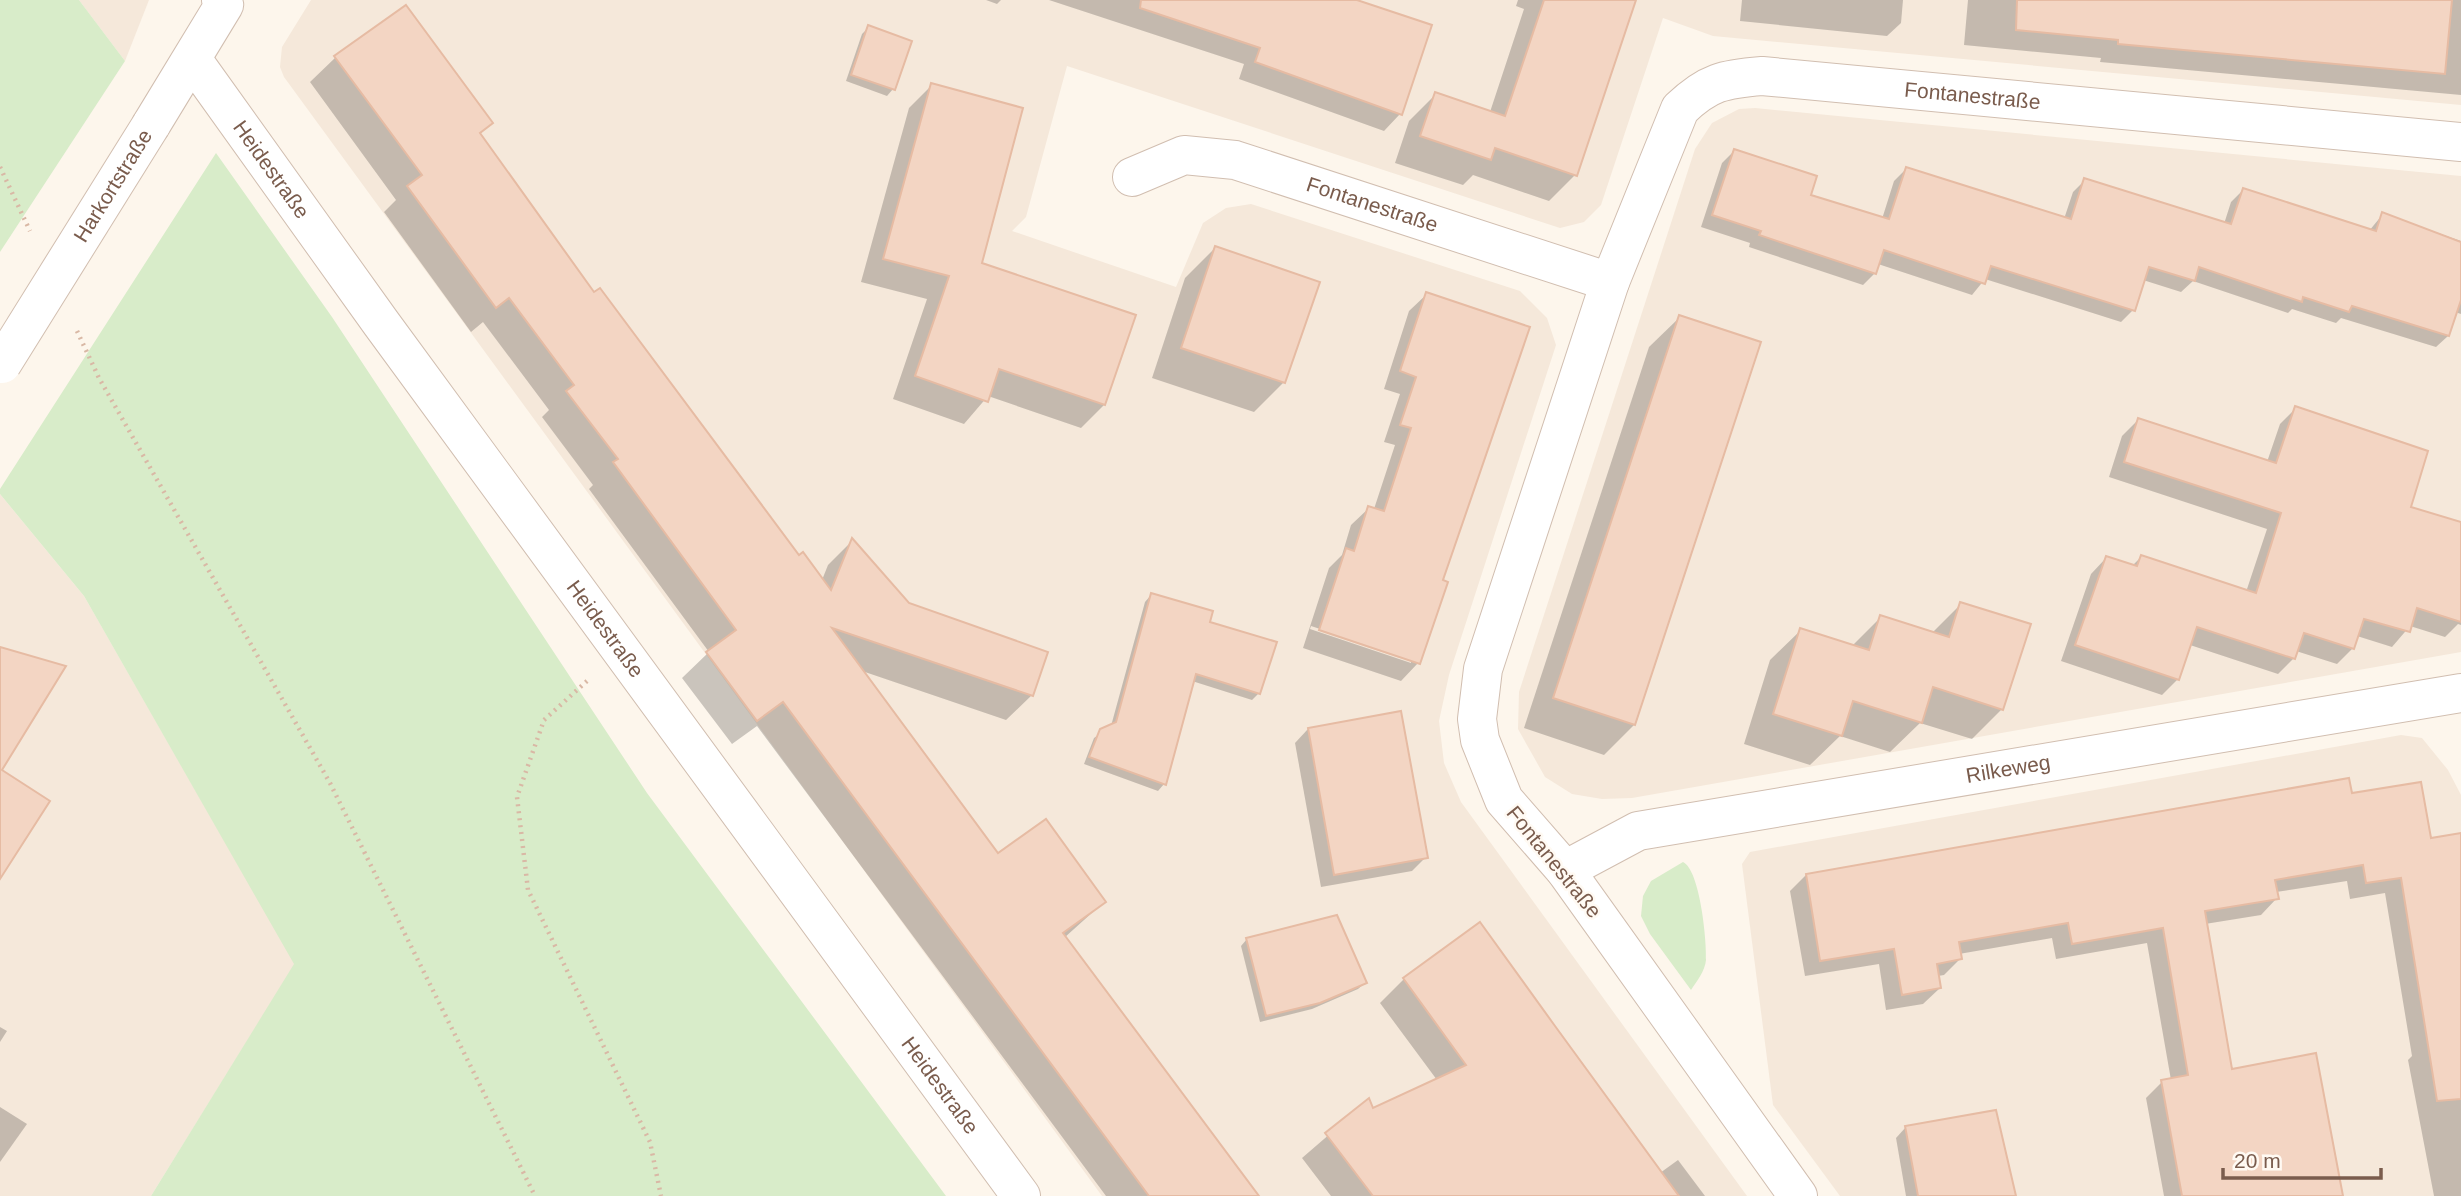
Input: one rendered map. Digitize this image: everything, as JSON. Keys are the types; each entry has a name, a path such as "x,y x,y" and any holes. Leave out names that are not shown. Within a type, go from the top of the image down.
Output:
{"street":[{"name":"Harkortstraße","path":"1,365 192,59 224,2"},
{"name":"Heidestraße","path":"192,59 1021,1196"},
{"name":"Fontanestraße","path":"1798,1196 1565,870 1504,800 1480,740 1477,719 1483,669 1610,282 1680,109 1700,90 1726,79 1762,76 2461,142"},
{"name":"Fontanestraße","path":"1132,177 1184,155 1235,160 1610,282"},
{"name":"Rilkeweg","path":"1565,870 1638,831 2461,693"}],"path":[{"path":"0,167 35,242"},
{"path":"76,328 99,378 330,783 535,1196"},
{"path":"621,650 544,720 517,797 528,890 650,1142 661,1196"}],"shaded area":[{"path":"79,0 149,0 125,61"},
{"path":"311,0 2461,0 2461,105 1713,36 1663,18 1601,205 1584,222 1560,228 1067,66 1026,217 1012,231 1176,287 1203,223 1226,208 1251,204 1520,291 1547,318 1556,345 1449,675 1439,721 1444,763 1461,802 1747,1196 1102,1196 284,77 280,67 282,47"},
{"path":"1755,108 2461,176 2461,652 1632,798 1602,799 1572,794 1545,777 1518,729 1519,692 1695,149 1712,123 1739,109"},
{"path":"0,494 84,596 295,964 151,1196 0,1196"},
{"path":"2401,735 2422,738 2448,770 2461,795 2461,1196 1840,1196 1773,1105 1742,864 1750,852"}],"green space":[{"path":"0,0 79,0 125,61 0,252"},
{"path":"216,153 332,317 647,793 946,1196 151,1196 294,964 84,596 0,494 0,489"},
{"path":"1683,862 1694,878 1698,892 1706,951 1705,964 1691,990 1650,934 1641,916 1643,896 1651,881"}],"building":[{"path":"1141,0 1357,0 1432,25 1402,115 1255,62 1260,48 1140,8"},
{"path":"1544,0 1636,0 1577,176 1495,148 1491,160 1420,136 1435,92 1505,116"},
{"path":"2017,0 2452,0 2445,74 2118,44 2118,40 2016,30"},
{"path":"406,5 493,123 480,133 594,292 600,288 799,555 803,552 831,590 852,538 909,603 1048,652 1033,696 832,628 998,853 1046,819 1106,902 1063,933 1259,1196 1149,1196 783,702 757,721 706,652 736,630 613,462 618,459 566,391 574,385 509,298 496,308 407,186 422,175 334,56"},
{"path":"868,25 912,41 895,90 851,75"},
{"path":"931,83 1023,108 982,263 1136,315 1105,405 999,369 988,402 915,376 949,276 883,259"},
{"path":"1734,149 1817,176 1811,195 1889,219 1906,167 2071,219 2084,178 2231,224 2243,188 2376,231 2382,212 2461,242 2461,300 2449,336 2352,306 2349,312 2303,297 2302,302 2199,267 2195,281 2149,267 2135,311 1991,266 1985,284 1884,250 1876,274 1759,235 1761,231 1712,215"},
{"path":"1215,246 1320,282 1285,383 1181,348"},
{"path":"1426,292 1530,327 1443,580 1448,582 1420,664 1319,630 1346,548 1354,551 1368,506 1384,511 1411,428 1400,425 1416,377 1400,371"},
{"path":"1679,315 1761,342 1635,725 1553,698"},
{"path":"2295,406 2428,451 2411,507 2461,522 2461,622 2417,608 2410,632 2364,619 2354,649 2304,633 2295,659 2197,627 2179,680 2075,645 2106,556 2137,566 2141,555 2256,593 2281,513 2124,462 2138,418 2276,463"},
{"path":"1151,593 1213,611 1210,622 1277,642 1260,694 1196,674 1166,785 1089,757 1100,729 1116,722"},
{"path":"1960,602 2031,624 2003,710 1933,687 1922,723 1853,701 1842,736 1773,714 1800,628 1869,650 1880,615 1949,637"},
{"path":"0,647 66,666 2,770 50,801 0,879"},
{"path":"1401,711 1428,858 1334,875 1308,728"},
{"path":"2349,778 2352,793 2421,782 2431,838 2461,833 2461,1099 2437,1101 2401,878 2366,883 2363,865 2275,880 2279,899 2205,911 2232,1069 2316,1053 2343,1196 2182,1196 2161,1080 2188,1075 2163,928 2072,944 2068,923 1959,942 1962,959 1937,964 1941,988 1902,995 1894,949 1820,961 1806,874"},
{"path":"1337,915 1367,983 1320,1003 1266,1016 1246,938"},
{"path":"1480,922 1679,1196 1373,1196 1325,1133 1369,1098 1373,1108 1466,1065 1403,978"},
{"path":"1996,1110 2016,1196 1918,1196 1905,1126"}]}
